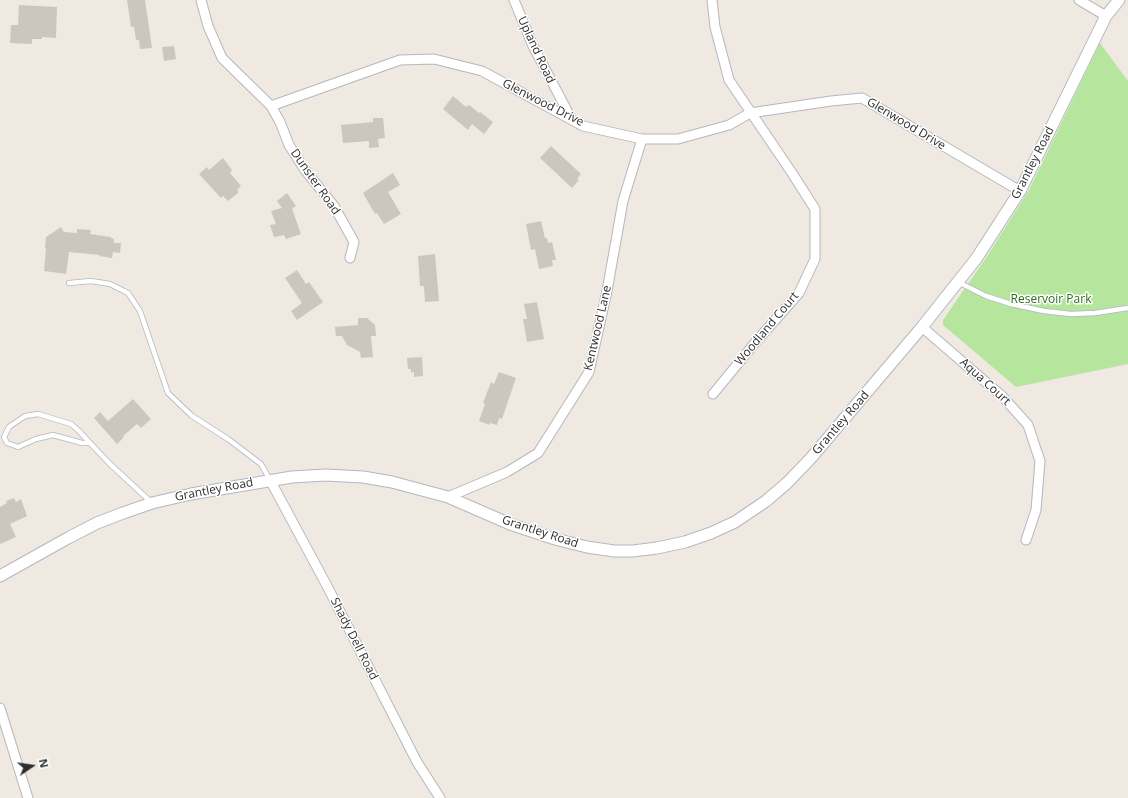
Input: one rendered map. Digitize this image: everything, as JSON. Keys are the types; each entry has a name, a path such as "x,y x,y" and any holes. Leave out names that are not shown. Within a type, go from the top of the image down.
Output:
{"street":[{"path":"201,0 208,26 222,58 271,106"},
{"name":"Upland Road","path":"514,0 534,46 572,120"},
{"name":"Woodland Court","path":"712,0 715,27 729,80 815,209 815,259 799,293 713,394"},
{"path":"1078,0 1106,16"},
{"name":"Grantley Road","path":"0,576 98,523 152,503 191,494 292,476 326,475 363,477 392,482 448,497 510,524 555,539 593,548 620,551 657,548 685,542 734,522 766,500 787,483 922,327 976,259 1020,191 1106,16 1119,0"},
{"name":"Glenwood Drive","path":"271,106 400,60 434,58 482,71 583,126 642,139 678,139 729,124 750,113 862,98 1020,191"},
{"name":"Dunster Road","path":"271,106 280,122 289,145 305,170 334,206 354,242 350,258"},
{"name":"Kentwood Lane","path":"448,497 507,472 538,454 589,372 607,291 622,201 642,139"},
{"name":"Aqua Court","path":"922,327 1003,397 1028,425 1040,461 1036,510 1026,540"},
{"name":"Shady Dell Road","path":"270,480 417,762 440,798"},
{"path":"0,708 28,798"}],"lane":[{"path":"69,282 91,281 110,284 128,293 140,311 168,393 192,416 228,439 261,464 270,480"},
{"path":"958,282 986,296 1011,304 1044,311 1071,314 1095,314 1128,308"},
{"path":"90,443 82,443 53,435 36,439 18,447 7,443 4,437 9,427 25,416 38,414 71,424 90,443 124,478 152,503"}],"green space":[{"name":"Reservoir Park","path":"1100,43 1128,81 1128,364 1016,387 943,325 943,320 988,255 1029,190"}],"building":[{"path":"127,0 145,0 152,48 140,49 139,40 136,40 134,27 131,27"},
{"path":"19,5 57,7 56,38 42,37 42,39 32,39 32,44 10,43 11,25 18,25"},
{"path":"174,46 176,59 164,61 162,47"},
{"path":"453,96 466,107 469,105 493,122 484,134 472,124 468,130 443,109"},
{"path":"373,118 383,118 385,138 378,139 379,147 369,148 369,141 343,143 341,125 373,122"},
{"path":"551,146 581,174 577,179 579,180 572,188 540,158"},
{"path":"223,158 232,170 230,173 241,186 237,190 239,192 228,201 223,196 221,198 199,174 207,167 209,170"},
{"path":"393,173 400,185 388,192 401,214 384,224 377,213 375,214 363,193"},
{"path":"287,193 296,206 292,209 301,234 286,239 284,235 274,237 270,225 276,224 271,211 282,208 277,201"},
{"path":"541,221 545,238 547,238 548,243 552,242 556,260 552,260 553,266 539,269 535,249 531,250 526,224"},
{"path":"61,227 64,232 77,233 77,229 91,230 90,234 111,237 114,239 114,243 121,243 120,253 113,252 112,258 99,256 100,255 69,252 66,274 44,271 46,237"},
{"path":"435,254 439,301 425,302 424,286 420,286 418,256"},
{"path":"297,270 306,284 309,282 323,302 297,320 291,311 302,303 285,278"},
{"path":"537,302 544,339 527,342 523,319 527,319 524,304"},
{"path":"358,318 367,318 375,325 376,336 371,336 373,357 361,358 360,352 347,345 342,336 336,336 335,327 358,325"},
{"path":"422,357 423,376 414,377 414,372 411,373 411,369 408,369 407,358"},
{"path":"499,372 516,378 502,419 499,418 497,425 490,423 489,425 479,421 485,404 483,403 491,382 494,384"},
{"path":"133,399 151,419 141,428 137,424 123,436 124,437 117,444 94,418 100,412 108,421"},
{"path":"14,498 16,502 21,499 27,516 10,524 16,537 0,544 0,507 7,503 6,501"}]}
